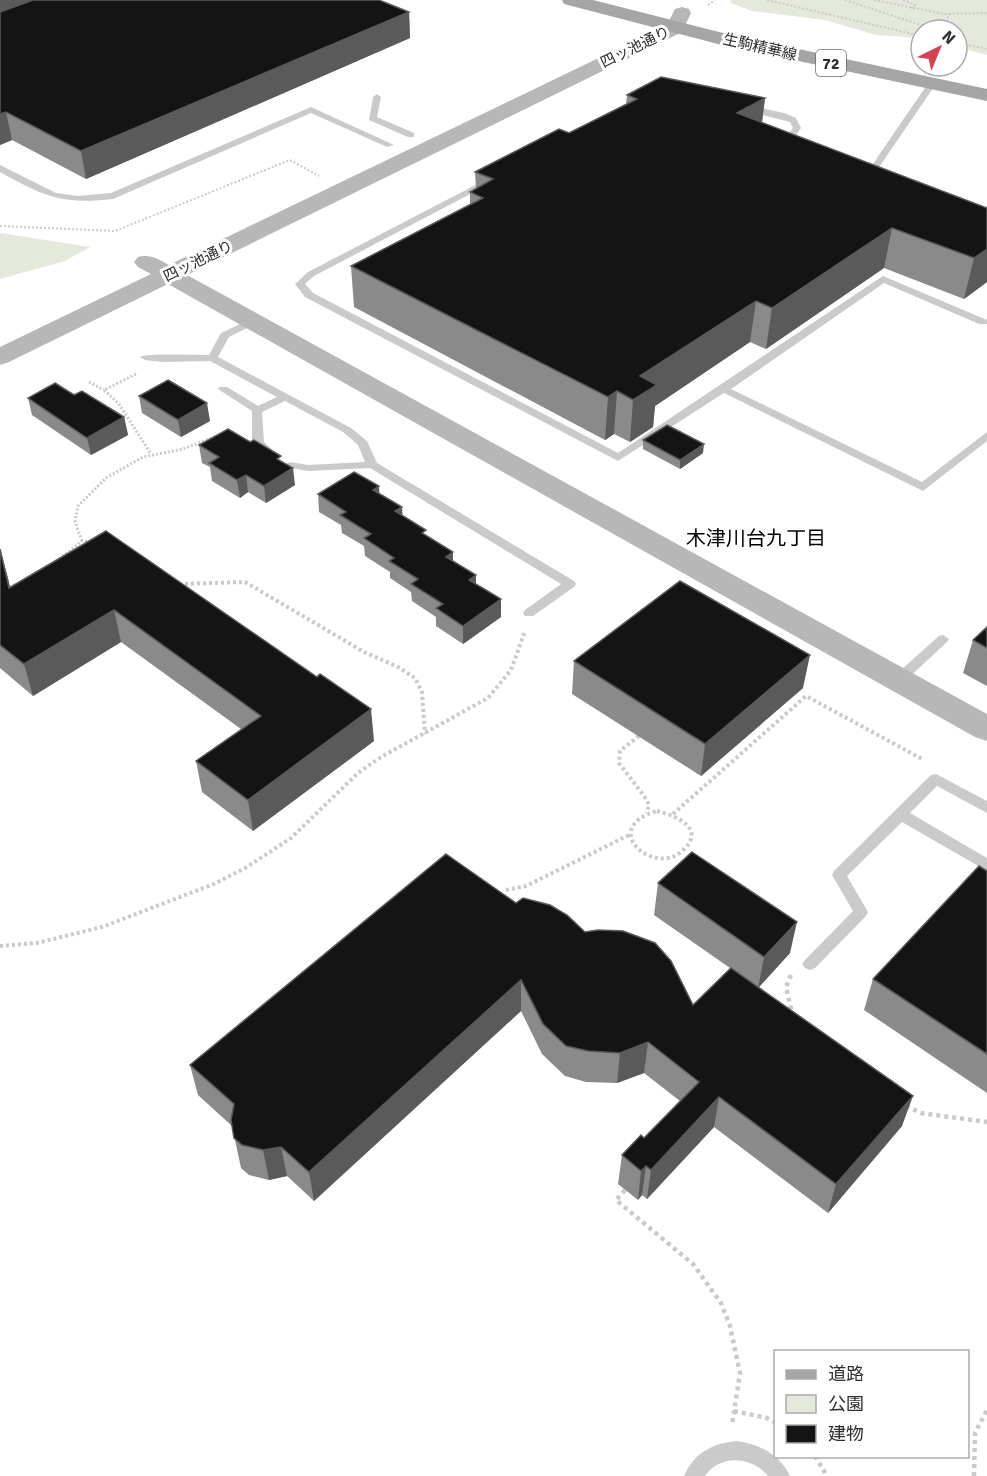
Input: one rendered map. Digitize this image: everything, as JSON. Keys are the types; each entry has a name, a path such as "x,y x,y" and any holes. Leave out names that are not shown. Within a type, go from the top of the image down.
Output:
{"main road":[{"path":"571,0 649,21"},
{"name":"生駒精華線","path":"631,0 679,20 932,84 987,95"},
{"name":"四ッ池通り","path":"239,217 649,21 679,20"},
{"name":"四ッ池通り","path":"0,357 152,265 679,20"},
{"name":"生駒精華線","path":"679,20 987,79"},
{"path":"152,265 987,729"}],"lane":[{"path":"870,173 932,84"},
{"path":"377,97 372,117 411,135"},
{"path":"737,105 793,120 797,128 783,146 785,152 791,154"},
{"path":"0,168 52,197 83,199 113,196 311,110 390,146"},
{"path":"498,177 311,274 300,284 309,296 618,458 883,279 986,321"},
{"path":"212,358 225,335 253,321"},
{"path":"149,358 212,358 348,430 363,443 372,465"},
{"path":"223,389 257,410"},
{"path":"723,389 923,486 987,435"},
{"path":"257,410 286,397"},
{"path":"257,410 258,443 270,453"},
{"path":"290,465 308,468 372,465 570,584 529,613"},
{"path":"898,680 943,639"},
{"path":"810,964 861,912 839,875 936,778 987,808"},
{"path":"900,814 987,865"},
{"path":"694,1476 698,1467 711,1455 728,1450 746,1451 763,1458 780,1476"}],"path":[{"path":"708,5 715,0"},
{"path":"767,0 869,21 909,33"},
{"path":"845,0 909,21"},
{"path":"874,0 910,9 949,14 987,14"},
{"path":"903,0 915,5 910,9"},
{"path":"948,18 949,14"},
{"path":"969,46 987,49"},
{"path":"0,226 115,231 290,160 322,178"},
{"path":"104,390 144,370 149,358"},
{"path":"89,382 104,390 120,404 151,454"},
{"path":"82,541 74,516 83,497 112,475 151,454 186,448 213,435 220,435 256,423"},
{"path":"49,569 54,562 82,541 99,542"},
{"path":"173,584 193,585 227,579 245,582 364,652 398,667 415,678 422,692 425,734"},
{"path":"0,946 37,943 102,927 214,884 247,867 291,838 358,774 381,757 488,698 511,669 521,647 529,613"},
{"path":"672,814 806,696 923,759 936,778"},
{"path":"639,736 620,751 619,764 647,800 649,807 630,826 629,835 633,844 641,852 652,857 676,856 685,851 691,843 692,834 688,825 672,814 657,811 645,813"},
{"path":"506,890 526,886 629,835"},
{"path":"796,1019 790,1011 786,987 795,970 810,964"},
{"path":"898,1103 921,1113 987,1122"},
{"path":"625,1190 616,1200 695,1263 718,1296 734,1336 740,1379 728,1450"},
{"path":"974,1476 972,1448 976,1425 987,1410"},
{"path":"734,1411 767,1418 774,1422"},
{"path":"816,1458 827,1476"}],"green space":[{"path":"731,0 987,0 987,55 969,50 969,18 909,18 909,37 876,35 825,20 752,11 731,3"},
{"path":"0,233 90,247 65,261 0,279"}],"building":[{"path":"33,0 379,0 409,12 81,151 6,112 0,114 0,12"},
{"path":"661,77 765,98 737,113 987,208 987,249 974,258 892,228 772,308 756,301 640,376 657,385 633,400 617,391 608,397 351,266 483,198 470,192 493,179 475,172 559,129 569,133 637,99 627,95"},
{"path":"168,380 207,403 178,420 139,396"},
{"path":"55,383 74,395 82,391 124,417 87,438 28,398"},
{"path":"667,425 704,444 680,460 643,440"},
{"path":"228,429 250,442 254,440 281,456 277,459 293,468 264,486 246,475 237,480 209,463 219,457 199,445"},
{"path":"354,472 379,486 373,490 402,507 395,511 426,530 422,533 453,552 446,557 476,575 469,580 501,599 463,626 436,608 443,604 411,584 418,579 389,561 394,558 364,538 371,534 340,515 346,512 318,494"},
{"path":"106,531 317,677 320,674 371,709 248,800 196,761 261,716 114,610 24,664 0,645 0,549 9,588"},
{"path":"680,581 810,655 705,744 574,661"},
{"path":"987,627 987,648 973,640"},
{"path":"692,852 797,922 764,957 658,883"},
{"path":"446,854 516,903 523,898 550,905 567,915 585,932 623,931 655,943 671,961 693,1005 731,968 913,1096 836,1184 719,1097 651,1170 646,1166 641,1171 622,1155 641,1135 644,1138 699,1082 648,1042 620,1053 588,1051 566,1046 543,1024 521,980 309,1172 281,1147 263,1150 242,1145 234,1138 231,1120 234,1104 190,1065"},
{"path":"979,866 987,871 987,1054 873,979"}],"district":[{"name":"木津川台九丁目","path":"756,538"}]}
